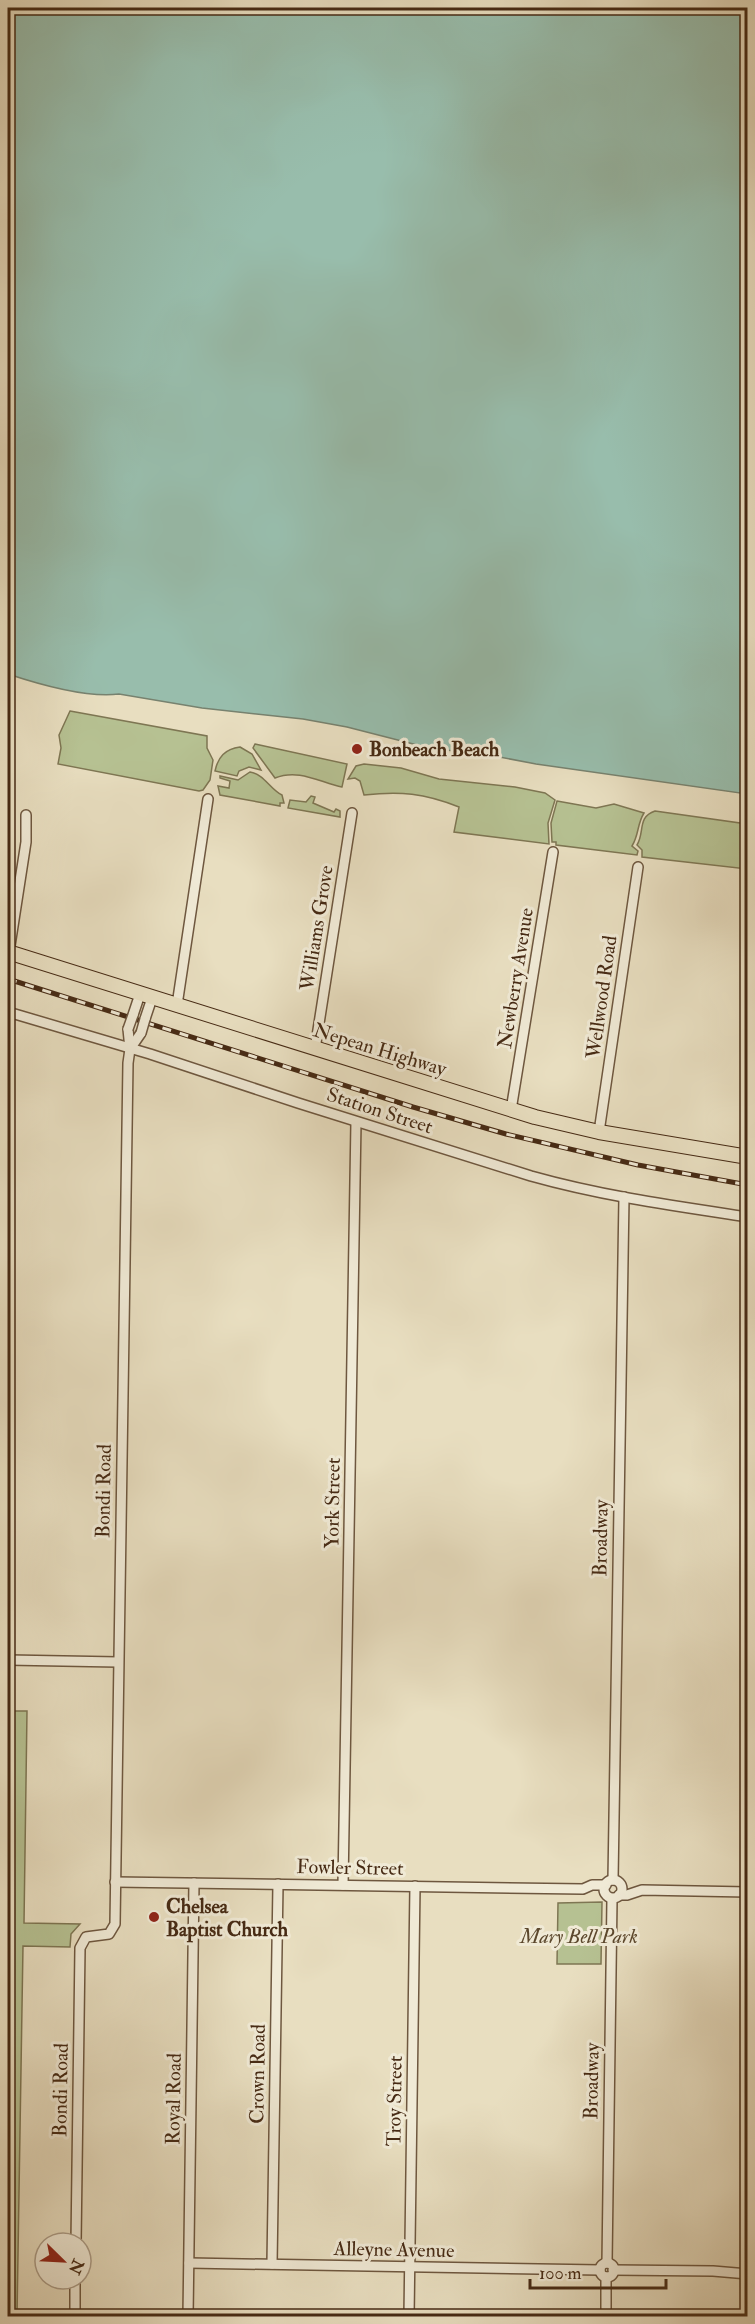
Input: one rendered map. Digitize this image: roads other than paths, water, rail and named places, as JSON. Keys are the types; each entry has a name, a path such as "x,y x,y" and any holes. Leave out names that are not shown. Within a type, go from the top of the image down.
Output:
{"highway":[{"name":"Nepean Highway","path":"8,952 511,1110 599,1132 746,1156"}],"street":[{"path":"177,1005 208,799"},
{"name":"Williams Grove","path":"315,1049 352,813"},
{"path":"8,952 27,839 26,815"},
{"name":"Newberry Avenue","path":"511,1110 553,852"},
{"name":"Wellwood Road","path":"599,1132 638,867"},
{"path":"130,1049 141,1033 145,1019 146,996"},
{"name":"Bondi Road","path":"76,2231 80,1948 84,1939 90,1935 108,1935 115,1925 130,1049 128,1029 133,1015 146,996"},
{"name":"Station Street","path":"8,1012 569,1187 747,1217"},
{"name":"York Street","path":"343,1885 356,1122"},
{"path":"746,1156 747,1142"},
{"name":"Broadway","path":"606,2316 624,1197"},
{"path":"8,1660 118,1662"},
{"name":"Fowler Street","path":"115,1881 584,1889 592,1885 612,1890 632,1885 642,1890 747,1892"},
{"name":"Royal Road","path":"188,2316 194,1883"},
{"name":"Crown Road","path":"272,2264 278,1884"},
{"name":"Troy Street","path":"409,2316 415,1886"},
{"name":"Alleyne Avenue","path":"189,2263 713,2271 747,2274"},
{"path":"75,2291 75,2316"}],"railway":[{"path":"8,979 413,1107 506,1134 638,1165 748,1185"}],"place":[{"name":"Bonbeach Beach","path":"357,749"},
{"name":"Chelsea Baptist Church","path":"154,1917"}],"park label":[{"name":"Mary Bell Park","path":"579,1936"}]}
